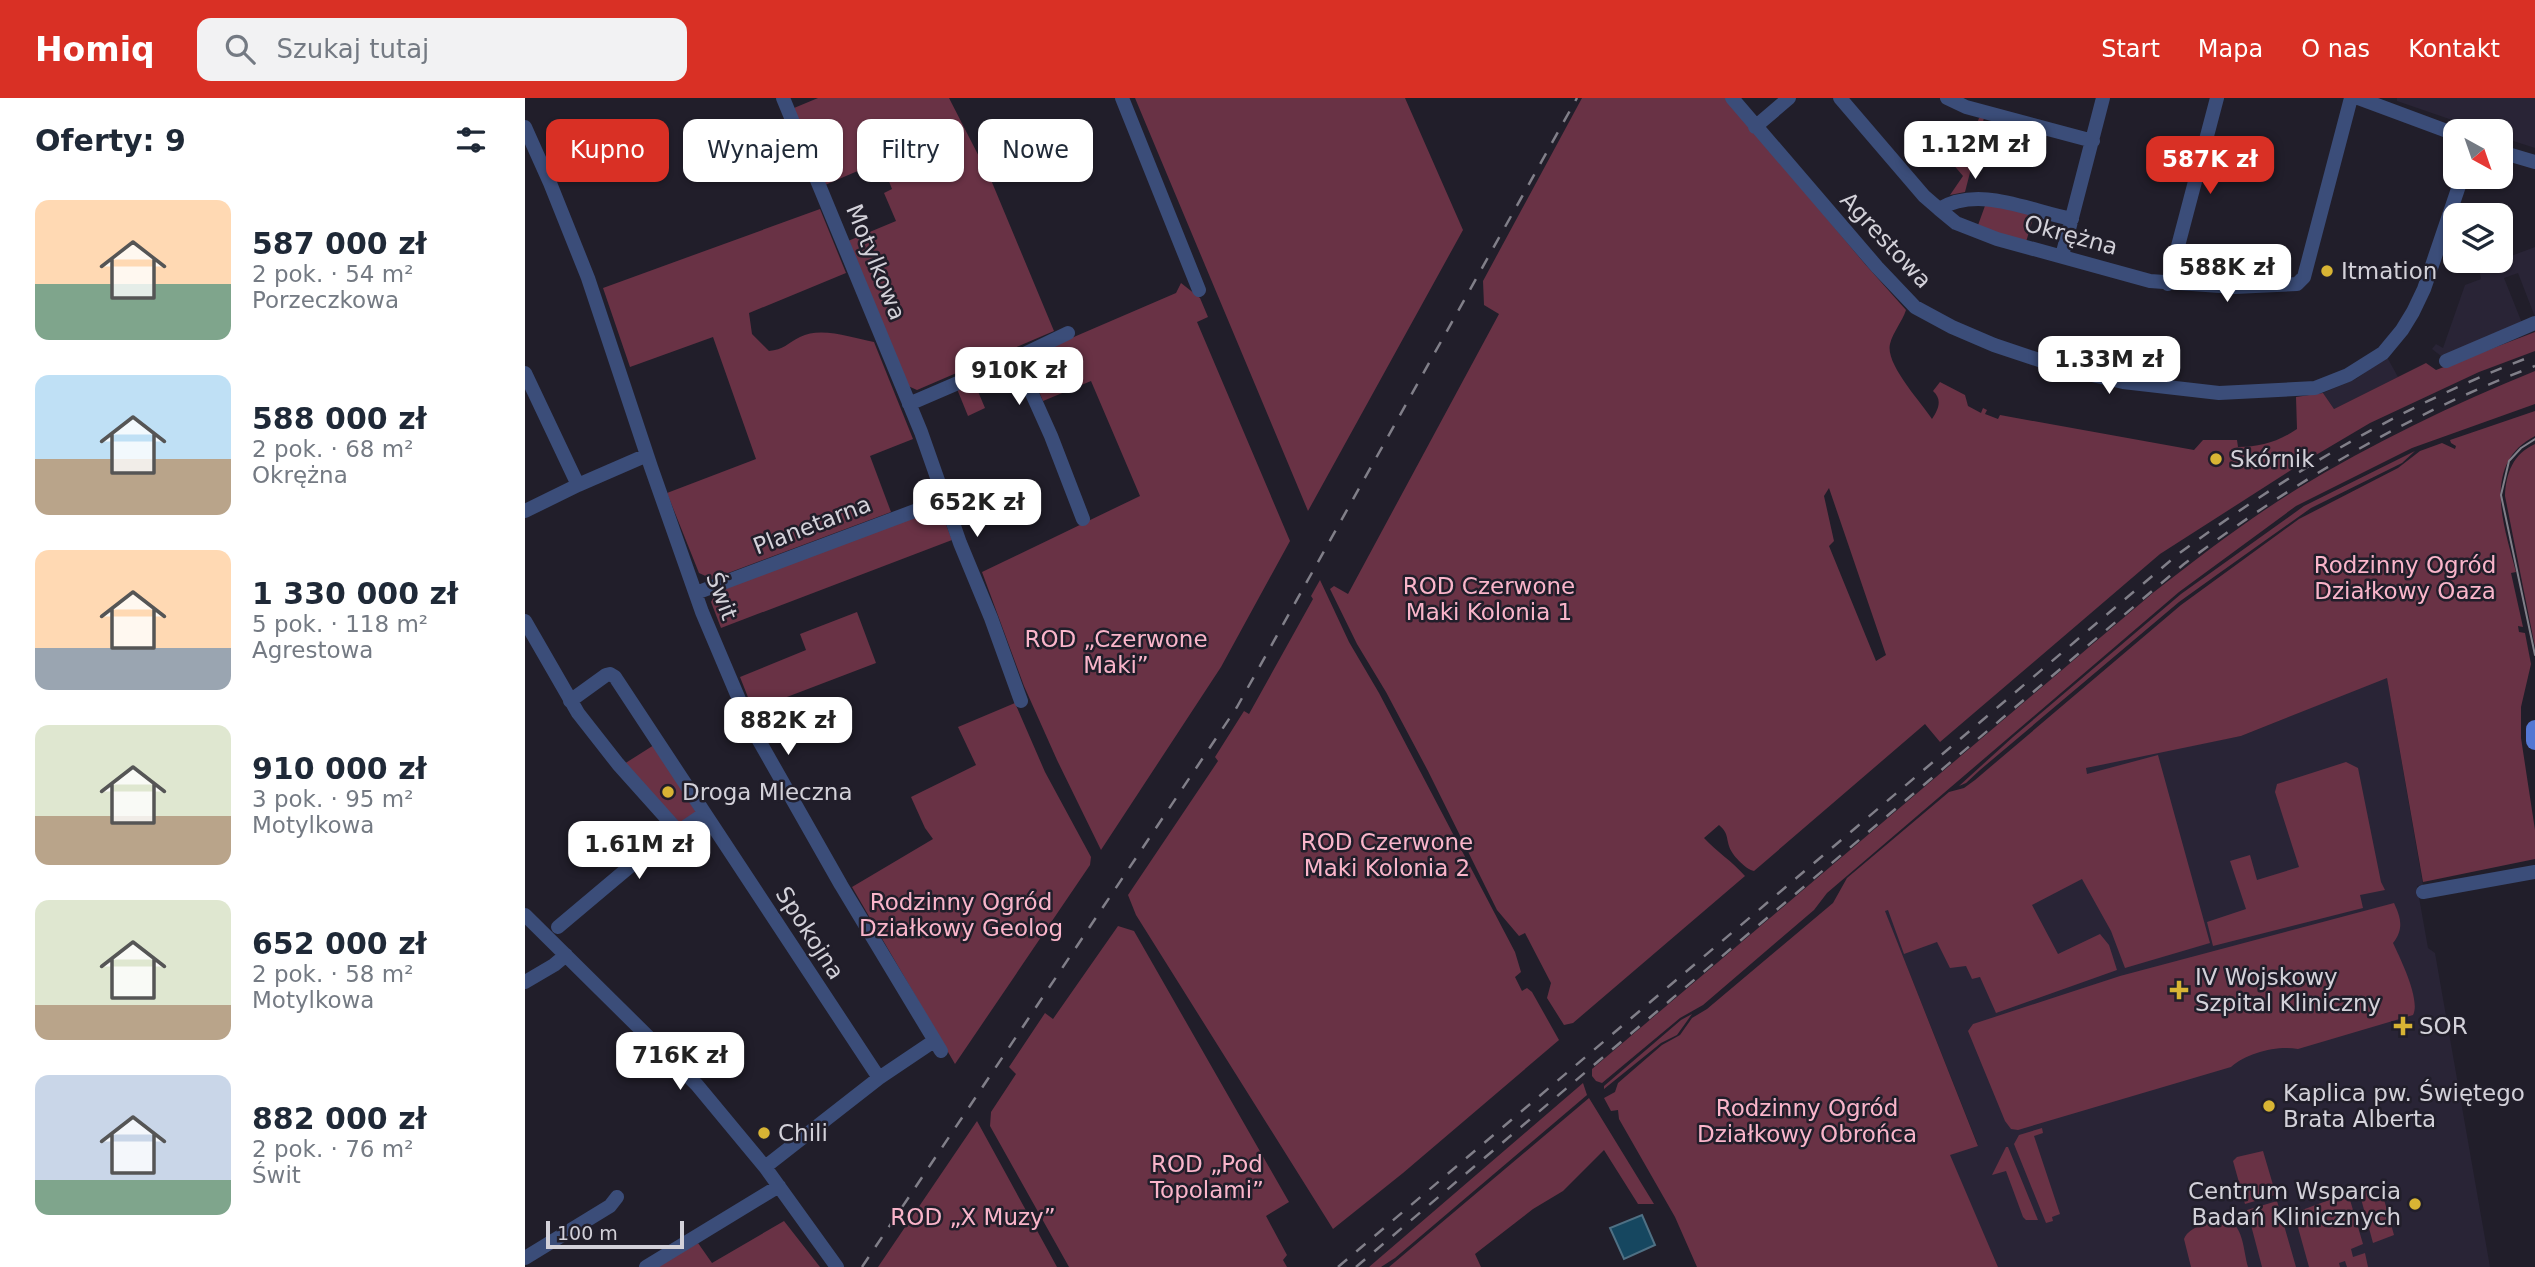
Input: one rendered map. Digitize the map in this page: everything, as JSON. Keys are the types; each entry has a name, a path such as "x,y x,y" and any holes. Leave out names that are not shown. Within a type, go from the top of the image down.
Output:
{"main road":[{"path":"2535,729 2535,741"}],"street":[{"name":"Motylkowa","path":"783,98 909,404 1021,701"},
{"path":"1122,98 1199,290"},
{"name":"Agrestowa","path":"1732,98 1877,267 1915,307 1951,327 1994,345 2066,369 2123,382 2219,393 2315,388 2348,375 2383,353 2413,312 2424,289 2458,189"},
{"path":"1755,127 1789,98"},
{"name":"Okrężna","path":"1840,98 1924,196 1956,223 2150,281 2235,287 2290,286 2302,281 2351,98"},
{"path":"1947,98 1966,107 2093,141"},
{"path":"2062,256 2103,98"},
{"path":"2168,284 2217,98"},
{"path":"2358,98 2443,130"},
{"name":"Świt","path":"525,127 584,266 696,593 749,723 841,885 938,1046 879,1079"},
{"path":"2513,156 2535,162"},
{"name":"Okrężna","path":"1939,209 1958,201 1981,198 2072,219"},
{"path":"2446,361 2535,323"},
{"path":"909,404 1068,333"},
{"path":"1017,358 1083,519"},
{"path":"525,373 578,485"},
{"path":"525,511 647,455"},
{"name":"Planetarna","path":"696,593 944,500"},
{"path":"525,621 570,701 618,764 678,831"},
{"name":"Spokojna","path":"570,701 606,675 615,677 879,1079"},
{"path":"558,927 640,858 704,814"},
{"path":"2423,892 2535,872"},
{"path":"525,915 678,1064 719,1110 765,1167 837,1267"},
{"path":"525,982 558,963 566,955"},
{"path":"765,1167 879,1079"},
{"path":"646,1267 779,1186"},
{"path":"531,1267 525,1258 610,1206 617,1197"}],"shaded area":[{"path":"2397,98 2535,98 2535,148 2513,141 2513,119 2449,119 2397,101"},
{"path":"2535,247 2535,317 2518,273 2504,278 2522,323 2441,356 2432,349 2436,344 2443,348 2465,285 2481,279 2480,273 2513,273 2513,255"},
{"path":"2387,357 2398,377 2334,409 2323,393 2356,379"},
{"name":"IV Wojskowy Szpital Kliniczny","path":"2387,677 2423,885 2417,886 2428,948 2435,953 2490,1267 1998,1267 1949,1155 1978,1145 1866,864 1933,808 2121,759 2241,736"}],"green space":[{"path":"818,98 949,98 960,119 857,119 857,171 843,177 843,119 798,119 794,108"},
{"path":"1135,98 1405,98 1463,230 1308,511"},
{"name":"ROD Czerwone Maki Kolonia 1","path":"1582,98 1726,98 1906,310 1891,340 1890,352 1898,372 1932,419 1939,401 1933,391 1940,382 1965,395 1968,406 1981,413 1983,408 1987,410 1985,414 1998,419 2000,415 2194,450 2203,440 2237,440 2238,447 2254,446 2269,443 2297,429 2296,397 2323,393 2334,409 2426,363 2436,370 2535,332 2535,351 2479,372 2370,423 2160,554 1940,742 1925,724 1754,871 1735,857 1719,825 1704,838 1745,876 1573,1023 1564,1025 1547,998 1551,983 1525,933 1519,936 1497,910 1428,771 1357,644 1330,589 1334,586 1348,594 1499,314 1484,305 1483,281","holes":["1829,488 1886,655 1876,661 1829,546 1834,541 1824,496"]},
{"path":"1979,118 1984,118 1965,192 1950,195 1963,176 1952,163 1958,158 1947,145"},
{"path":"964,127 978,155 978,182 992,182 1054,331 917,390 908,386 848,241 896,221 884,193 892,189 889,182 964,182"},
{"path":"1986,203 2034,215 2026,242 1977,228"},
{"path":"820,209 846,273 749,313 752,334 769,351 782,348 808,334 817,333 837,334 874,342 913,439 870,456 891,512 712,579 699,573 667,493 756,459 713,337 630,367 603,288"},
{"name":"ROD „Czerwone Maki”","path":"1181,283 1200,298 1208,317 1197,322 1290,541 1221,667 1101,850 1024,686 982,572 1140,496 1091,381 1043,401 1025,358 1176,293"},
{"path":"2535,371 2535,404 2412,448 2296,506 2179,592 1827,893 1814,910 1703,1005 1680,1018 1602,1083 1592,1076 1592,1069 2154,592 2206,552 2297,489 2384,440"},
{"path":"974,382 985,408 968,416 957,389"},
{"path":"2535,411 2535,436 2518,448 2508,463 2502,479 2501,497 2506,535 2516,572 2511,573 2523,627 2518,626 2519,632 2525,633 2531,664 2521,707 2521,738 2535,830 2535,859 2423,882 2387,678 2241,736 2086,768 2087,774 2158,755 2210,943 2125,968 2111,931 2082,879 2032,905 2058,954 2100,934 2109,945 2117,970 1996,1013 1980,977 1972,979 1966,966 1950,968 1937,942 1904,954 1888,910 1885,911 1978,1146 1950,1155 1998,1267 1697,1267 1675,1217 1619,1119 1618,1110 1611,1111 1604,1098 1615,1092 1618,1083 1662,1045 1680,1035 1692,1018 1707,1009 1833,903 1847,878 1949,792 1964,788 1975,780 2181,605 2299,519 2398,468 2420,451 2442,443 2455,449 2456,446 2450,440"},
{"path":"2535,444 2535,647 2505,496 2512,465 2521,453"},
{"path":"2415,451 2402,463 2311,508 2179,602 1966,783 1959,786 2181,594 2304,506"},
{"path":"932,510 942,514 952,540 721,628 711,602 716,592"},
{"name":"ROD Czerwone Maki Kolonia 2","path":"1320,580 1349,642 1379,693 1515,952 1521,972 1515,977 1522,991 1527,988 1532,992 1559,1040 1333,1229 1136,915 1128,895 1218,761 1215,757 1244,711 1249,714 1313,599 1311,596"},
{"path":"857,612 876,663 753,710 740,677 806,650 800,634"},
{"name":"Rodzinny Ogród Działkowy Geolog","path":"1015,703 1045,772 1091,857 1090,865 955,1064 852,887 933,839 911,797 976,765 958,727"},
{"path":"654,745 696,812 684,821 678,821 624,764"},
{"path":"2346,762 2358,768 2381,882 2385,890 2360,895 2363,908 2213,946 2207,922 2246,909 2230,861 2250,855 2257,880 2299,867 2275,792 2277,784"},
{"path":"2394,903 2400,923 2399,933 2393,943 2412,990 2415,1008 2413,1015 2298,1049 2263,1051 2231,1067 2018,1130 2011,1129 2005,1121 1968,1031 1973,1024 2120,976"},
{"name":"ROD „Pod Topolami”","path":"1118,926 1134,931 1289,1202 1266,1216 1287,1255 1283,1260 1287,1267 1069,1267 990,1126 991,1112 1016,1074 1009,1067 1045,1013 1053,1019"},
{"path":"1692,1014 1677,1035 1661,1043 1604,1089 1604,1086 1681,1020"},
{"path":"1583,1083 1587,1095 1395,1258 1381,1267 1369,1267"},
{"path":"1589,1098 1654,1204 1638,1204 1604,1150 1563,1191 1533,1209 1475,1254 1481,1267 1389,1267"},
{"name":"ROD „X Muzy”","path":"977,1121 1057,1267 878,1267"},
{"path":"2042,1128 2043,1133 2034,1136 2060,1214 2052,1217 2053,1221 2046,1223 2014,1144 2019,1135"},
{"path":"2006,1147 2038,1220 2026,1220 2023,1217 2006,1171 1992,1175"},
{"path":"2263,1151 2276,1195 2245,1204 2233,1161 2237,1157"},
{"path":"2366,1187 2370,1200 2383,1196 2394,1235 2373,1243 2360,1195"},
{"path":"2348,1193 2363,1244 2351,1249 2353,1257 2365,1253 2368,1267 2347,1267 2345,1261 2339,1263 2340,1267 2309,1267 2294,1213"},
{"path":"2277,1201 2296,1267 2262,1267 2247,1210"},
{"path":"2224,1219 2239,1231 2248,1267 2191,1267 2184,1239 2187,1234 2201,1226"},
{"path":"784,1221 820,1267 657,1267 698,1243 712,1263"}],"water":[{"path":"1642,1215 1655,1245 1624,1259 1610,1228"}],"tram line":[{"path":"2535,439 2521,448 2509,461 2501,495 2535,655"}],"railway":[{"path":"862,1267 1237,707 1577,98"},
{"path":"1338,1267 2177,555 2261,496 2349,443 2440,395 2535,355"},
{"path":"1356,1267 2184,564 2309,478 2352,453 2442,406 2535,366"}],"place":[{"name":"Itmation","path":"2327,271"},
{"name":"Skórnik","path":"2216,459"},
{"name":"Droga Mleczna","path":"668,792"},
{"name":"IV Wojskowy Szpital Kliniczny","path":"2179,990"},
{"name":"SOR","path":"2403,1026"},
{"name":"Kaplica pw. Świętego Brata Alberta","path":"2269,1106"},
{"name":"Chili","path":"764,1133"},
{"name":"Centrum Wsparcia Badań Klinicznych","path":"2415,1204"}],"park label":[{"name":"Rodzinny Ogród Działkowy Oaza","path":"2405,578"},
{"name":"Rodzinny Ogród Działkowy Obrońca","path":"1807,1121"}]}
